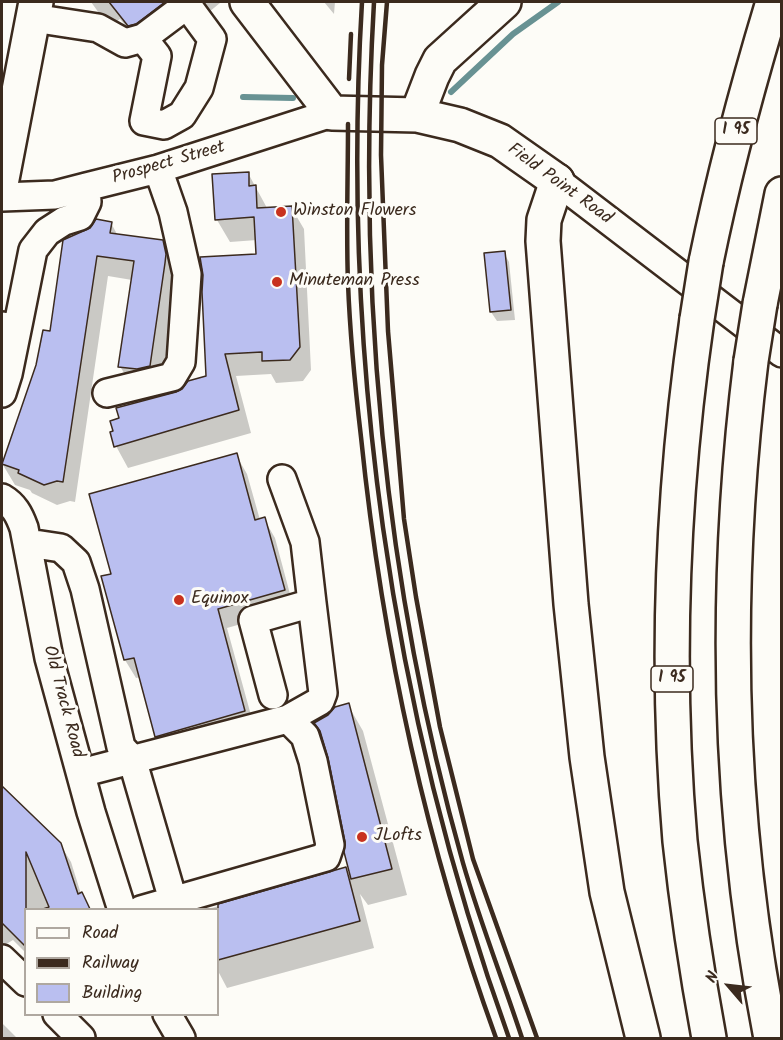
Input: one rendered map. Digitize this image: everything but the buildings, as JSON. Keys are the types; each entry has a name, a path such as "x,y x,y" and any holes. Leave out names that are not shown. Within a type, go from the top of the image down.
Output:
{"main road":[{"path":"247,2 332,114"},
{"path":"417,115 440,60 504,2"},
{"name":"I 95","path":"709,1038 690,923 681,841 672,697 674,554 685,409 706,262 737,126 773,2"},
{"path":"2,178 34,10"},
{"name":"Field Point Road","path":"332,114 417,115 460,125 500,141 557,181"},
{"path":"557,181 544,220 543,241 578,679 596,826 607,892 643,1038"},
{"path":"771,1038 753,937 743,856 733,711 733,589 737,496 766,357 760,304 782,194"}],"street":[{"path":"34,10 98,28 125,43 143,38 187,5 212,39 199,88 182,115 164,125 144,121 157,56 143,38"},
{"name":"Prospect Street","path":"2,197 55,195 166,166 332,114"},
{"path":"107,393 172,377 181,362 187,274 173,212 166,166 164,125"},
{"name":"Field Point Road","path":"557,181 766,357"},
{"path":"2,393 8,374 10,326 33,250 47,232 64,221 80,216 87,202 86,187"},
{"path":"81,773 288,719 321,701 323,693 305,542 282,479"},
{"name":"Old Track Road","path":"2,498 9,502 19,514 28,543 49,658 91,812 122,908"},
{"path":"28,543 61,548 76,562 85,589 121,747 132,759 173,900"},
{"path":"273,695 253,620 312,603"},
{"path":"145,908 326,856 330,845 313,761 305,736 288,719"},
{"path":"2,959 24,980"},
{"path":"59,1016 81,1038"},
{"path":"168,1016 181,1038"}],"waterway":[{"path":"451,92 513,34 558,2"},
{"path":"243,97 293,98"}],"railway":[{"path":"362,2 357,133 359,265 368,397 383,528 405,657 433,786 468,913 509,1038"},
{"path":"374,2 370,110 370,219 374,328 383,436 396,544 413,651 436,757 463,863 522,1038"},
{"path":"387,2 382,65 381,155 388,331 404,519 440,727 473,859 537,1038"},
{"path":"349,79 351,34"},
{"path":"348,124 347,244 350,322 361,437 381,590 394,666 428,817 448,892 496,1038"}],"place":[{"name":"Winston Flowers","path":"281,212"},
{"name":"Minuteman Press","path":"277,282"},
{"name":"Equinox","path":"179,600"},
{"name":"JLofts","path":"362,837"}]}
